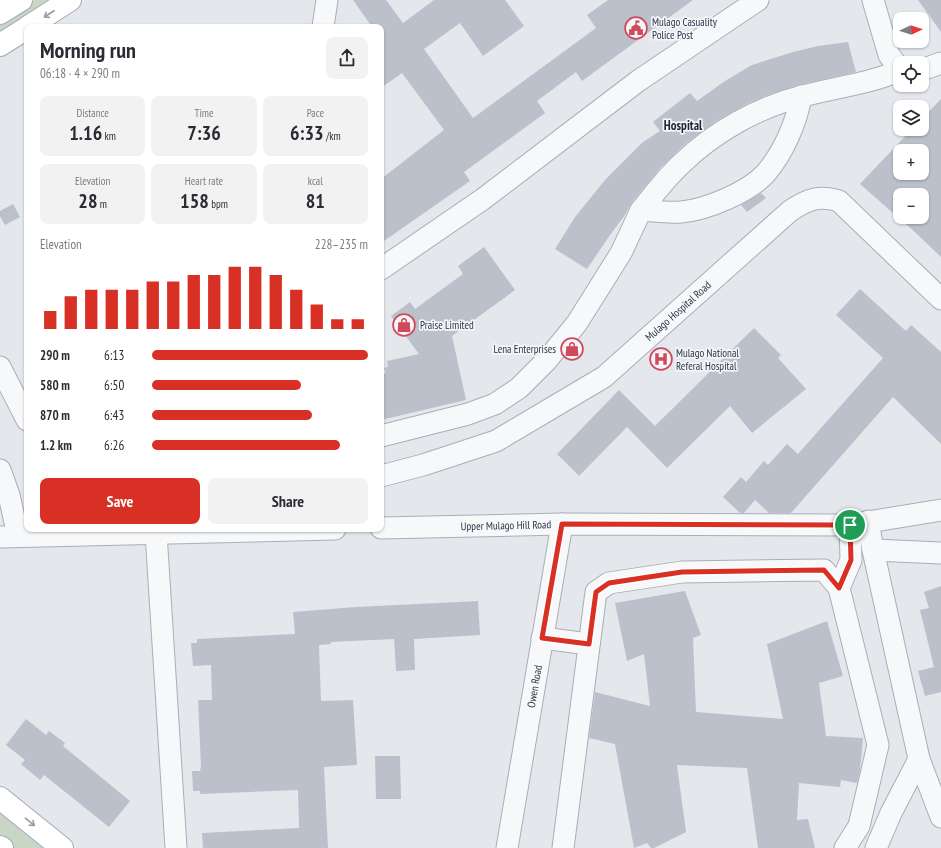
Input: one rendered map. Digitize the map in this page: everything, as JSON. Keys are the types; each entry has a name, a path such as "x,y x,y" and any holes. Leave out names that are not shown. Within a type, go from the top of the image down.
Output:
{"main road":[{"path":"0,13 21,0"},
{"path":"33,24 70,0"},
{"path":"0,46 24,30"},
{"path":"0,798 62,848"}],"street":[{"path":"323,24 327,0"},
{"path":"384,266 483,199 638,81 758,0"},
{"path":"873,0 889,55 893,60"},
{"path":"929,68 941,63"},
{"path":"384,435 468,414 495,404 519,388 547,360 577,323 621,253 641,210 660,186 681,164 724,130 758,112 802,96 870,81 893,72"},
{"path":"641,210 682,212 710,207 730,198 749,186 765,174 783,150 802,96"},
{"name":"Mulago Hospital Road","path":"384,475 424,465 496,441 604,377 790,211 803,202 816,198 829,198 839,201 941,299"},
{"path":"0,366 24,414"},
{"path":"0,470 10,495 9,537 142,532 176,848"},
{"name":"Upper Mulago Hill Road","path":"384,528 562,524 859,523 941,510"},
{"path":"859,523 873,550 919,759 941,817"},
{"path":"839,588 851,560 859,523"},
{"name":"Owen Road","path":"505,847 562,524"},
{"path":"873,550 941,553"},
{"path":"563,848 596,592 609,583 682,572 824,570 839,588 878,745 858,826 846,848"},
{"path":"542,638 589,644"},
{"path":"876,848 891,813 919,759"}],"green space":[{"path":"35,0 57,0 0,37 0,23"},
{"path":"0,812 45,848 13,848 0,838"}],"building":[{"path":"353,0 386,0 403,23 434,0 505,0 524,26 483,56 460,23 424,49 473,118 596,28 587,15 608,0 693,0 582,81 576,72 537,101 545,113 464,172 470,181 384,241 384,177 444,130 402,73 384,86 384,24 370,24"},
{"path":"918,0 941,0 941,32 929,15 929,12 927,12"},
{"path":"848,42 856,72 798,85 748,103 716,121 686,143 661,167 632,202 625,215 587,269 555,249 575,217 605,180 643,142 660,131 653,122 690,93 697,101 725,81 752,65 818,46"},
{"path":"941,99 941,257 906,224 929,224 929,188 893,188 893,213 860,184 893,149 893,180 929,180 929,144 898,144 905,136 929,136 929,112"},
{"path":"761,193 766,198 747,212 741,205"},
{"path":"13,204 20,217 5,225 0,216 0,211"},
{"path":"484,247 515,290 452,336 466,400 384,419 384,373 386,373 384,368 388,367 387,361 419,354 391,316 410,302 415,309 463,274 458,266"},
{"path":"860,289 906,331 911,325 941,352 941,444 893,397 791,513 769,513 755,500 744,513 740,513 723,497 741,477 746,482 764,461 768,465 787,444 798,454 883,358 836,315"},
{"path":"754,328 781,355 778,358 806,389 752,433 730,406 667,468 627,427 579,476 557,454 619,390 655,426"},
{"path":"941,586 941,692 925,696 918,671 934,667 920,610 929,608 924,592"},
{"path":"685,591 701,635 693,638 696,712 783,719 767,644 827,621 843,676 819,683 826,736 863,738 860,770 857,783 841,780 840,787 799,783 797,820 808,819 815,848 758,848 747,768 677,765 686,832 654,848 651,848 647,843 634,848 615,744 589,738 595,692 650,706 644,654 627,661 615,603"},
{"path":"478,601 480,635 414,639 415,670 396,671 394,639 331,642 331,644 319,645 321,701 353,700 357,765 324,767 328,848 203,848 202,833 299,828 298,790 200,794 200,791 193,791 192,771 200,771 201,766 198,700 212,700 211,665 193,666 191,643 197,643 197,639 295,634 293,612 356,607"},
{"path":"26,719 46,735 49,731 65,743 63,746 130,801 109,827 44,775 40,780 21,764 25,760 6,745"},
{"path":"375,756 400,756 401,799 376,799"}],"place":[{"name":"Mulago Casuality Police Post","path":"636,28"},
{"name":"Praise Limited","path":"404,325"},
{"name":"Lena Enterprises","path":"572,349"},
{"name":"Mulago National Referal Hospital","path":"661,359"}],"district":[{"name":"Hospital","path":"683,125"}],"route":[{"path":"562,524 850,525 851,560 839,588 824,570 682,572 609,583 596,592 589,644 542,638 562,524"}]}
